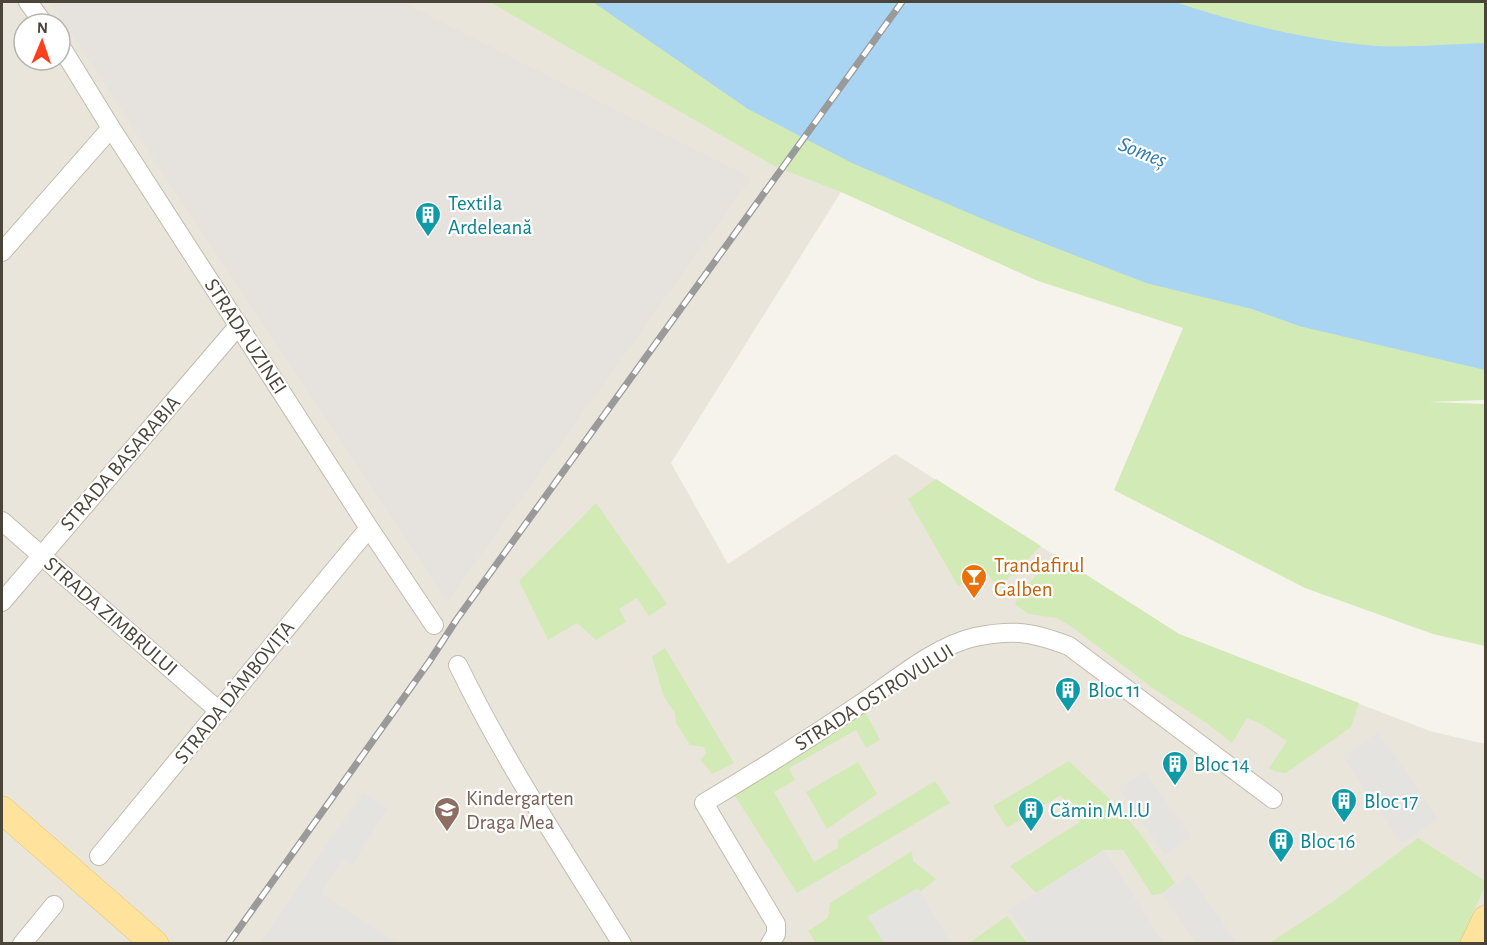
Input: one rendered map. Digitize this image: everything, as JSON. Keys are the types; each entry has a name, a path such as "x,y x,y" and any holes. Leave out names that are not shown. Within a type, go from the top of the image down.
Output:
{"main road":[{"path":"2,810 155,944"},
{"path":"1474,944 1485,919"}],"street":[{"name":"STRADA UZINEI","path":"72,65 369,528 434,625"},
{"path":"2,252 111,128"},
{"name":"STRADA BASARABIA","path":"2,602 239,325"},
{"name":"STRADA ZIMBRULUI","path":"2,521 219,711"},
{"name":"STRADA DÂMBOVIȚA","path":"99,856 369,528"},
{"name":"STRADA OSTROVULUI","path":"770,944 776,934 776,924 704,803 747,778 935,653 973,637 1008,632 1036,634 1068,646 1273,799"},
{"path":"458,665 480,711 622,944"},
{"path":"22,944 54,905"}],"shaded area":[{"path":"2,2 517,2 778,168 841,192 671,463 728,564 895,454 1179,634 1430,731 1485,744 1485,943 2,944"},
{"name":"Textila Ardeleană","path":"50,2 402,2 751,178 447,602 72,35 72,12 57,12"},
{"path":"1378,732 1438,818 1402,843 1342,756"},
{"path":"1146,772 1191,838 1165,855 1118,787"},
{"path":"363,792 388,808 352,865 342,860 321,894 399,943 260,943"},
{"path":"1104,850 1164,943 1031,943 1009,910"},
{"path":"1189,875 1237,943 1196,943 1163,893"},
{"path":"918,888 951,943 884,943 868,917"}],"green space":[{"path":"490,2 1485,2 1485,400 1427,402 1485,404 1485,646 1433,634 1305,588 1114,490 1183,328 1038,281 841,192 778,168"},
{"path":"936,479 1041,546 997,589 988,573 958,586 908,499"},
{"path":"596,503 667,604 649,616 637,598 619,609 626,622 596,640 577,623 548,640 519,581"},
{"path":"1054,554 1179,634 1359,703 1351,727 1286,773 1269,768 1287,741 1247,718 1232,743 1208,724 1154,689 1072,627 1057,618 1029,614 1015,604 1018,597"},
{"path":"665,648 734,763 712,774 701,760 706,753 704,747 690,745 676,723 675,713 664,697 652,657"},
{"path":"861,704 880,740 866,748 856,730 789,768 795,780 774,792 814,862 838,848 838,840 935,781 950,803 797,893 730,788"},
{"path":"1069,761 1116,805 1142,836 1175,883 1163,893 1152,895 1123,850 1104,850 1036,893 1010,866 1080,822 1072,810 1075,807 1070,800 1066,802 1061,795 1007,828 993,806"},
{"path":"858,762 877,794 827,829 806,792"},
{"path":"1418,838 1485,881 1485,886 1460,943 1268,944 1331,903"},
{"path":"912,851 913,861 936,879 920,892 918,889 868,916 884,943 816,943 808,931 828,918 830,903"},
{"path":"1007,916 1027,943 969,943"}],"water":[{"name":"Someș","path":"593,2 1175,2 1274,30 1351,44 1403,47 1485,43 1485,370 1299,326 1252,309 1146,283 997,225 852,163 748,109"}],"railway":[{"path":"228,944 429,662 457,619 902,2"}],"place":[{"name":"Textila Ardeleană","path":"428,238"},
{"name":"Trandafirul Galben","path":"974,600"},
{"name":"Bloc 11","path":"1068,713"},
{"name":"Bloc 14","path":"1175,787"},
{"name":"Bloc 17","path":"1344,824"},
{"name":"Kindergarten Draga Mea","path":"447,833"},
{"name":"Cămin M.I.U","path":"1031,833"},
{"name":"Bloc 16","path":"1281,864"}]}
